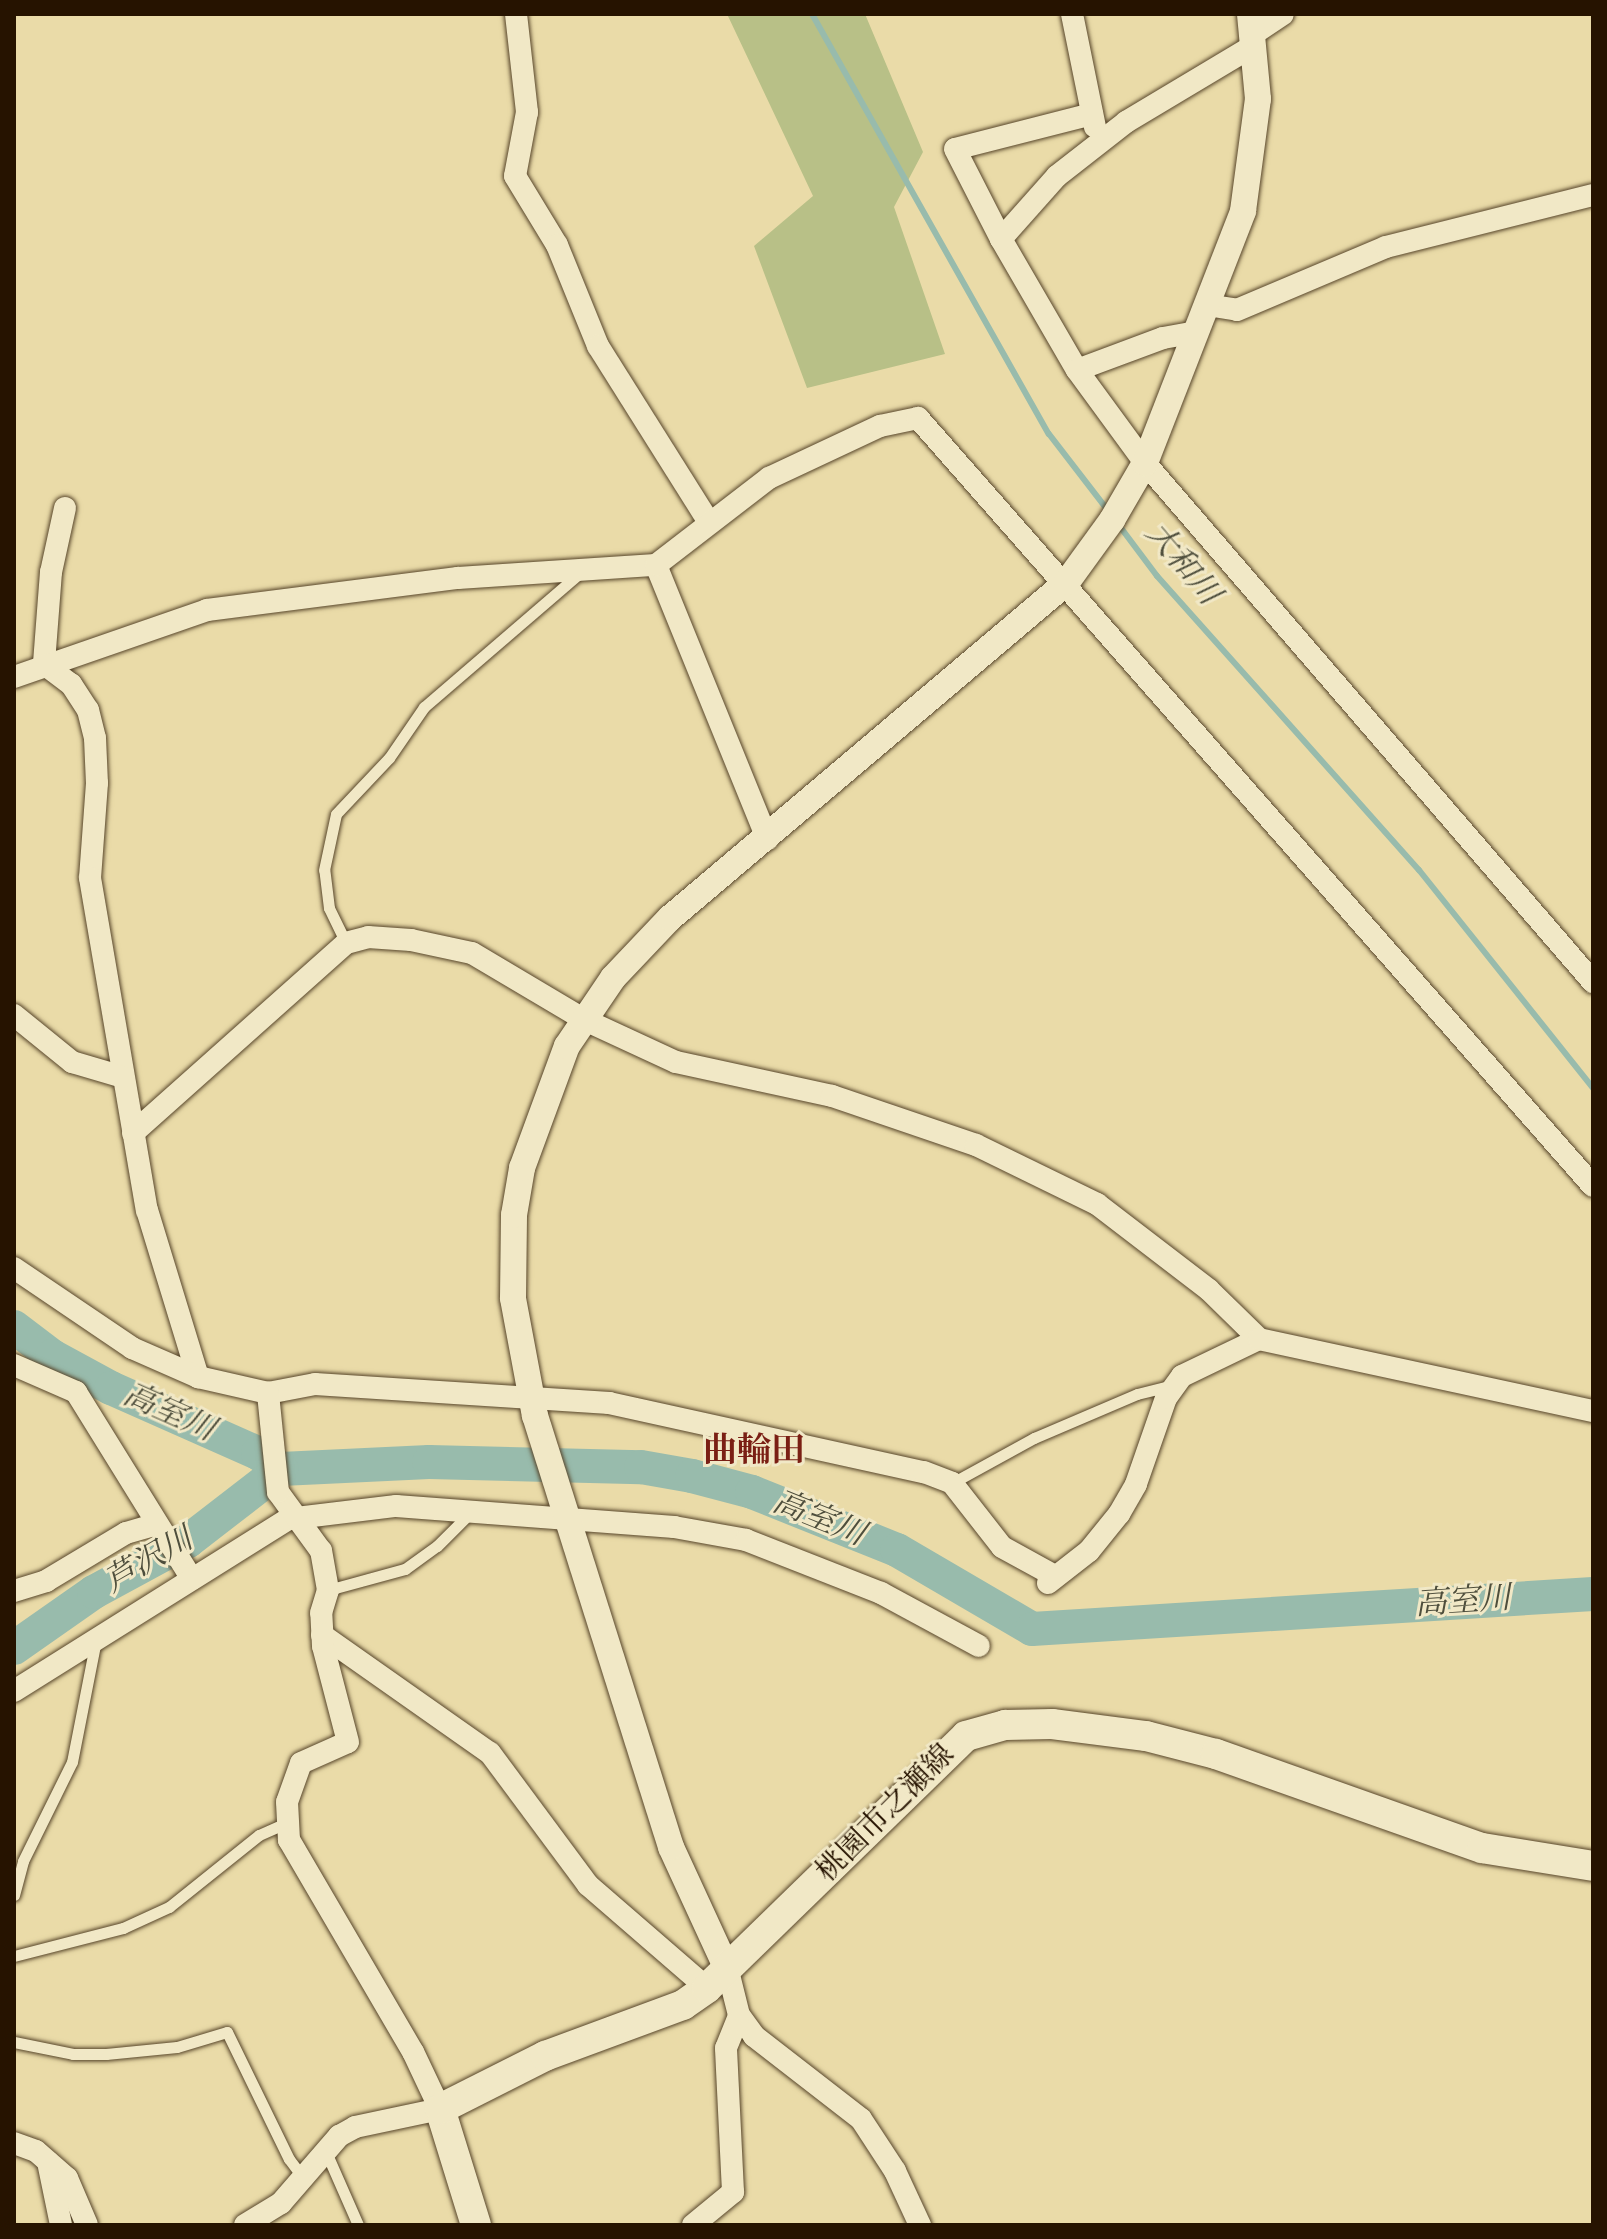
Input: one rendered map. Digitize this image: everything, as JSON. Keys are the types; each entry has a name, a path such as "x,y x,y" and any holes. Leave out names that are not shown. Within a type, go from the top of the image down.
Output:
{"main road":[{"name":"桃園市之瀬線","path":"440,2109 545,2056 683,2005 717,1980 966,1736 1005,1725 1052,1724 1146,1736 1216,1754 1482,1848 1593,1866"},
{"path":"440,2109 476,2225"}],"street":[{"path":"516,14 527,112 515,176 582,295 598,346 709,522"},
{"path":"1072,14 1098,144"},
{"path":"1001,239 1057,176 1126,122 1252,32 1283,14"},
{"path":"920,2225 895,2171 861,2119 754,2036 717,1980 671,1847 534,1408 516,1327 514,1215 548,1086 613,978 670,918 767,839 1072,576 1142,468 1232,246 1250,181 1258,99 1252,32"},
{"path":"1092,114 955,149 1001,239 1077,370 1142,468 1593,982"},
{"path":"1207,305 1237,310 1386,247 1593,195"},
{"path":"1077,370 1163,338 1197,332"},
{"path":"14,677 44,664 112,647 163,623 207,610 587,566 656,565 769,478 880,426 918,418 1072,576 1593,1186"},
{"path":"44,664 51,572 65,508"},
{"path":"656,565 767,839"},
{"path":"44,664 71,684 88,710 95,738 90,878 133,1133 168,1287 198,1377"},
{"path":"133,1133 346,943 368,937 472,953 585,1020 676,1062 832,1096 976,1145 1097,1204 1209,1290 1259,1339 1593,1411"},
{"path":"14,1015 72,1062 123,1077"},
{"path":"14,1268 132,1348 268,1403 315,1384 534,1408 653,1410 952,1483 1002,1547 1052,1579 1089,1551 1119,1514 1182,1376 1259,1339"},
{"path":"14,1365 76,1392 189,1574"},
{"path":"245,2225 281,2203 326,2152 355,2127 440,2109 413,2052 289,1840 287,1802 301,1763 348,1742 322,1635 321,1613 328,1590 321,1551 300,1516 278,1492 268,1403"},
{"path":"14,1691 189,1574 300,1516 396,1506 567,1514 674,1527 746,1540 881,1593 979,1646"},
{"path":"14,1591 46,1581 126,1533 160,1528"},
{"path":"322,1635 490,1753 588,1885 717,1980"},
{"path":"693,2225 733,2192 726,2048 739,2015"},
{"path":"14,2143 48,2162 67,2178 87,2225"},
{"path":"48,2162 61,2225"}],"lane":[{"path":"346,943 329,908 324,870 336,814 389,758 424,707 587,566"},
{"path":"952,1483 1034,1438 1137,1394 1176,1384"},
{"path":"328,1590 405,1569 437,1546 471,1511"},
{"path":"14,1895 23,1861 72,1762 96,1639"},
{"path":"14,1956 123,1928 169,1907 259,1835 288,1822"},
{"path":"14,2042 73,2054 106,2054 177,2047 227,2032 304,2179"},
{"path":"326,2152 358,2225"}],"green space":[{"path":"727,14 865,14 923,152 894,207 945,354 807,388 754,246 813,196"}],"waterway":[{"name":"大和川","path":"812,14 1049,434 1109,512"},
{"name":"大和川","path":"1118,524 1157,576 1419,870 1593,1088"},
{"name":"高室川","path":"14,1327 52,1356 111,1388 258,1453 281,1469 429,1462 641,1467 692,1476 752,1492 897,1550 1032,1629 1593,1594"},
{"name":"芦沢川","path":"14,1648 94,1592 188,1541 281,1469"}],"district":[{"name":"曲輪田","path":"754,1452"}]}
